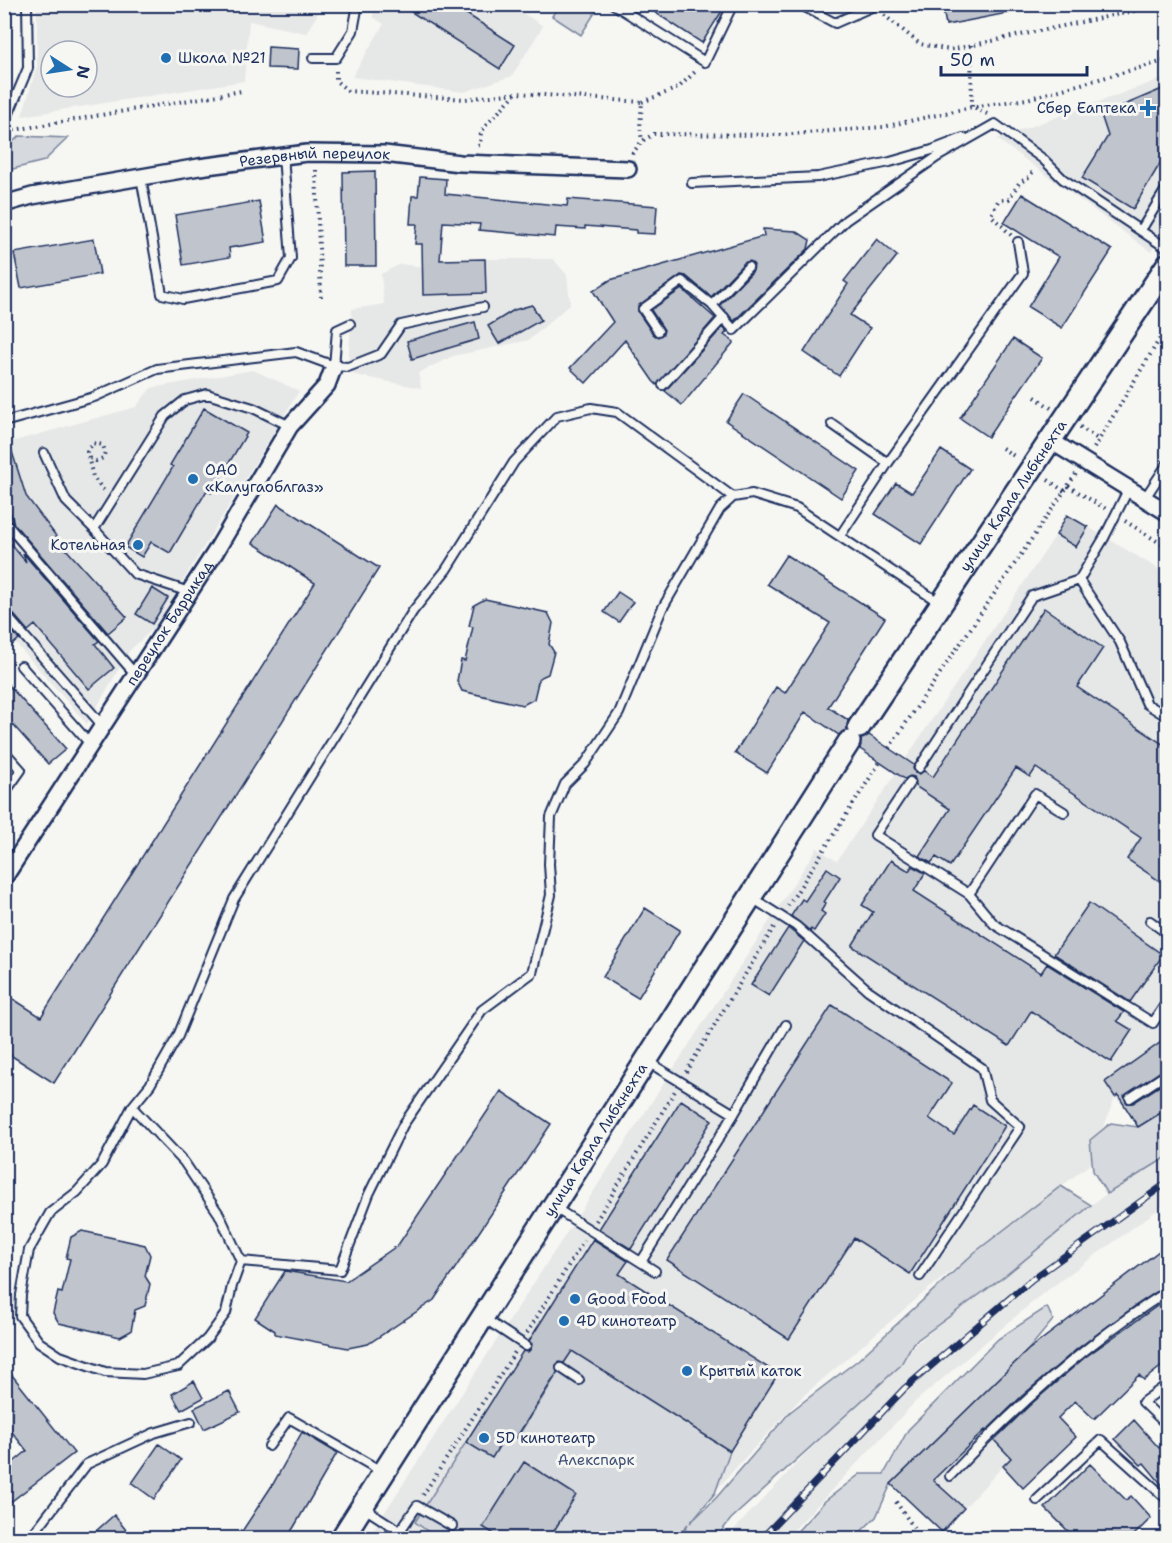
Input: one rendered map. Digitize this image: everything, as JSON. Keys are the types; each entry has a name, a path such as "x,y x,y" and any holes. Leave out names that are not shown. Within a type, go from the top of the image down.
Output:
{"main road":[{"name":"улица Карла Либкнехта","path":"342,1539 854,735 1167,264"}],"street":[{"name":"Резервный переулок","path":"4,204 32,196 199,167 316,154 384,154 460,163 628,169"},
{"name":"переулок Баррикад","path":"4,878 189,592 290,426 327,385 334,366"},
{"path":"1051,441 1167,513"}],"lane":[{"path":"4,125 28,68 27,4"},
{"path":"313,58 336,58 353,31 358,4"},
{"path":"613,4 705,62 733,4"},
{"path":"799,4 835,24 877,6"},
{"path":"995,124 1043,159 1063,179 1167,249"},
{"path":"692,183 818,177 890,162 932,150 995,124"},
{"path":"658,330 643,309 682,280 712,305 734,330 846,219 937,157 995,124"},
{"path":"141,177 162,294 183,299 278,281 291,258 284,156"},
{"path":"1141,231 1167,186"},
{"path":"840,536 888,463 1023,273 1018,242"},
{"path":"712,305 748,267"},
{"path":"4,422 94,397 157,369 296,352 334,366 348,367 381,354 401,326 483,307"},
{"path":"663,385 724,317"},
{"path":"334,366 337,330 350,324"},
{"path":"94,529 165,416 185,400 207,394 253,408 290,426"},
{"path":"132,1107 184,1162 219,1214 241,1261 226,1312 207,1339 178,1366 144,1374 105,1372 60,1356 39,1342 20,1316 21,1295 30,1250 50,1213 77,1192 102,1164 132,1107 150,1085 178,1036 234,899 413,611 446,570 514,462 557,416 591,408 616,412 734,497"},
{"path":"832,424 888,463"},
{"path":"44,453 66,501 135,574 189,592"},
{"path":"1145,498 1167,463"},
{"path":"919,768 1032,596 1079,580 1104,538 1129,488"},
{"path":"241,1261 340,1270 369,1194 403,1125 482,1010 532,974 551,895 549,864 551,817 555,806 565,784 585,764 619,713 662,609 720,509 734,497 752,494 797,508 941,604"},
{"path":"4,520 135,674"},
{"path":"1079,580 1120,642 1148,704 1167,717"},
{"path":"4,613 103,726"},
{"path":"21,666 91,745"},
{"path":"4,751 21,770 4,794"},
{"path":"910,782 875,836 969,894 993,924 1153,1023 1167,1000"},
{"path":"969,894 1035,794 1064,812"},
{"path":"751,897 796,926 868,990 982,1068 990,1100 1020,1127 920,1276"},
{"path":"1150,921 1167,934"},
{"path":"641,1262 734,1114 786,1025"},
{"path":"647,1061 734,1114"},
{"path":"1130,1098 1167,1073"},
{"path":"554,1207 655,1270"},
{"path":"950,1476 987,1437 1054,1375 1167,1291"},
{"path":"483,1318 524,1344"},
{"path":"561,1368 579,1380"},
{"path":"1167,1384 1143,1402 1167,1426"},
{"path":"269,1446 289,1418 385,1473"},
{"path":"30,1539 87,1464 154,1433 191,1422"},
{"path":"1036,1500 1101,1440 1167,1500"},
{"path":"363,1507 397,1535 417,1506 452,1527"}],"path":[{"path":"877,6 920,44 950,50 1167,4"},
{"path":"971,45 972,107"},
{"path":"336,58 336,81 348,91 465,99 517,93 642,102 678,88 705,62"},
{"path":"628,169 632,153 642,141 654,134 780,135 883,127 972,107 1027,99 1167,60"},
{"path":"4,132 242,91"},
{"path":"460,163 480,145 481,131 517,93"},
{"path":"642,102 640,127 642,141"},
{"path":"972,107 988,115 995,124"},
{"path":"316,154 321,297"},
{"path":"1018,242 991,215 998,201 1009,199 1019,183 1029,177 1043,159"},
{"path":"889,748 1085,461 1167,326"},
{"path":"90,458 96,461 103,458 105,452 103,445 96,442 90,445 87,452 90,458 88,461 93,477 112,501"},
{"path":"417,1506 524,1344 590,1230 781,916 880,762"},
{"path":"896,1502 914,1528 905,1539"}],"shaded area":[{"name":"Школа №21","path":"37,4 323,5 306,33 249,21 244,81 22,116 37,66"},
{"path":"374,5 510,5 543,26 512,76 464,92 352,77 384,24 373,17"},
{"path":"1167,77 1167,224 1151,252 997,139"},
{"path":"553,259 567,275 570,304 529,340 453,356 418,373 421,388 355,375 348,367 352,309 384,304 381,274 401,264 422,267 422,260"},
{"path":"253,370 299,391 154,628 130,650 87,724 5,631 4,444 136,407 151,388"},
{"path":"1088,527 1167,574 1167,1109 1138,1127 1127,1109 1115,1097 1090,1164 927,1290 803,1396 740,1463 675,1538 368,1538 817,848 837,861 1056,535 1076,546"},
{"path":"1167,1151 1167,1203 1042,1294 916,1401 786,1538 726,1538 886,1370 1015,1259"},
{"path":"1167,1245 1167,1298 1152,1307 1083,1363 1094,1377 1003,1466 942,1532 891,1484 1028,1350"}],"green space":[{"path":"559,5 586,5 596,11 581,35 552,16"},
{"path":"19,136 68,138 44,161 5,171 5,149"},
{"path":"1167,1109 1167,1157 1107,1194 1093,1171 1090,1140 1111,1123 1138,1127"},
{"name":"Алекспарк","path":"1061,1186 1091,1205 1005,1276 913,1343 900,1366 731,1519 716,1538 680,1538 688,1524 675,1538 437,1538 415,1522 482,1417 517,1438 588,1325 590,1362 730,1451 715,1493 690,1523 716,1498 790,1412 858,1360 975,1252"},
{"path":"1047,1307 1053,1320 1028,1350 891,1484 876,1517 854,1538 791,1538 825,1501 860,1474 884,1474 908,1430 998,1339"}],"building":[{"path":"399,4 451,4 515,45 500,69"},
{"path":"642,4 713,4 722,11 702,43"},
{"path":"942,4 1013,4 1013,12 946,25"},
{"path":"268,47 299,49 298,69 267,68"},
{"path":"1167,87 1167,152 1133,209 1082,178 1108,136 1101,115"},
{"path":"375,171 376,266 344,266 343,172"},
{"path":"420,177 446,179 445,194 567,206 568,199 657,206 655,234 636,233 636,230 585,226 585,229 556,227 555,237 479,230 480,224 443,222 440,260 485,259 486,293 423,295 422,244 415,244 417,224 410,224 412,196 418,196"},
{"path":"1022,194 1112,250 1062,328 1028,307 1059,257 1004,223"},
{"path":"259,201 266,242 229,248 230,257 183,265 175,215"},
{"path":"763,229 796,231 810,240 808,249 734,321 720,305 753,271 754,265 750,261 744,263 711,297 686,276 681,275 638,306 638,312 653,334 658,337 663,334 664,330 651,310 682,289 715,318 657,385 625,340 586,383 570,368 613,322 593,291 610,280 764,236"},
{"path":"94,239 100,274 21,288 14,253"},
{"path":"877,239 897,256 850,315 870,328 839,376 804,352 848,284 844,281"},
{"path":"532,305 541,320 499,344 488,326 514,310"},
{"path":"475,322 479,339 412,359 407,341"},
{"path":"723,327 727,332 724,335 734,342 682,405 665,391"},
{"path":"1013,339 1042,358 988,437 960,418"},
{"path":"744,394 859,471 841,498 726,421"},
{"name":"ОАО «Калугаоблгаз»","path":"204,408 247,433 211,493 207,490 170,553 151,542 142,557 125,547 173,467 170,465"},
{"path":"8,439 26,496 65,548 127,617 108,633 14,524 4,492 4,440"},
{"path":"941,450 970,469 921,544 875,514 896,483 912,493"},
{"path":"278,504 379,568 54,1083 4,1051 4,993 41,1017 315,583 253,543"},
{"path":"1067,515 1088,527 1076,547 1056,535"},
{"path":"4,536 26,562 23,553 99,641 95,644 114,668 89,689 35,625 28,631 9,609 4,607"},
{"path":"786,555 885,618 828,707 848,720 847,730 839,735 805,712 767,773 735,753 776,687 785,693 830,623 767,584"},
{"path":"152,588 168,598 152,624 136,614"},
{"path":"618,592 633,602 619,622 604,612"},
{"path":"485,599 548,613 553,623 549,644 554,652 548,674 539,678 534,699 523,705 462,691 457,681 461,660 465,661 473,627 469,626 474,605"},
{"path":"1044,608 1103,648 1077,687 1167,747 1167,886 1127,859 1141,838 1036,768 1030,777 1016,768 950,866 936,857 931,863 919,856 950,809 915,786 914,777 910,776 905,779 860,749 861,739 869,735 914,765 915,773 919,774 924,771 933,777"},
{"path":"4,623 19,639 4,652"},
{"path":"4,680 66,749 48,764 4,715"},
{"path":"891,860 909,871 912,866 925,873 914,891 1041,973 1047,964 1124,1012 1117,1021 1132,1030 1111,1062 1031,1011 1009,1046 852,946 873,912 862,905"},
{"path":"827,868 840,877 824,902 826,903 821,911 825,914 814,931 811,929 810,931 791,916 802,899 805,901"},
{"path":"1089,903 1163,955 1130,1002 1054,954"},
{"path":"645,908 680,930 638,998 603,977"},
{"path":"788,928 804,941 769,996 751,985"},
{"path":"832,1005 952,1083 929,1118 954,1135 973,1105 1005,1126 910,1274 854,1238 789,1339 667,1260"},
{"path":"1167,1038 1167,1067 1124,1096 1127,1103 1133,1103 1167,1081 1167,1109 1138,1127 1118,1095 1115,1097 1105,1082"},
{"path":"501,1091 551,1124 434,1300 368,1344 348,1348 275,1334 275,1331 255,1318 285,1271 346,1281 398,1245"},
{"path":"681,1100 712,1120 631,1249 599,1229"},
{"path":"82,1231 145,1245 150,1255 145,1276 150,1284 145,1306 135,1310 131,1331 120,1337 59,1323 53,1313 58,1292 62,1293 70,1259 66,1258 71,1237"},
{"path":"593,1239 628,1261 619,1274 778,1374 730,1451 572,1351 564,1363 559,1362 556,1365 557,1373 516,1438 507,1433 492,1458 466,1442 523,1351 528,1352 531,1349 532,1344 529,1341"},
{"path":"1167,1245 1167,1285 1077,1349 1022,1396 933,1480 964,1508 942,1532 891,1484 1028,1350"},
{"path":"1167,1299 1167,1362 1144,1380 1139,1375 1094,1419 1075,1401 1058,1418 1076,1437 1023,1488 1003,1466 1011,1458 994,1440 1084,1358"},
{"path":"4,1365 74,1453 4,1507 4,1470 27,1451 4,1422"},
{"path":"194,1381 203,1398 181,1410 172,1394"},
{"path":"229,1391 240,1412 204,1429 194,1408"},
{"path":"1134,1420 1159,1448 1167,1441 1167,1491 1144,1463 1141,1465 1115,1439"},
{"path":"302,1432 337,1453 294,1527 286,1539 237,1539 273,1484"},
{"path":"159,1444 181,1460 154,1499 132,1483"},
{"path":"524,1462 576,1495 549,1539 502,1539 483,1527"},
{"path":"1090,1464 1126,1500 1131,1496 1151,1518 1130,1539 1076,1539 1045,1508"},
{"path":"114,1515 126,1530 117,1539 87,1539"}],"railway":[{"path":"762,1538 904,1389 1031,1280 1168,1182"}],"place":[{"name":"Школа №21","path":"166,58"},
{"name":"Сбер Еаптека","path":"1148,108"},
{"name":"ОАО «Калугаоблгаз»","path":"193,479"},
{"name":"Котельная","path":"138,545"},
{"name":"Good Food","path":"575,1299"},
{"name":"4D кинотеатр","path":"564,1321"},
{"name":"Крытый каток","path":"687,1371"},
{"name":"5D кинотеатр","path":"484,1438"}]}
